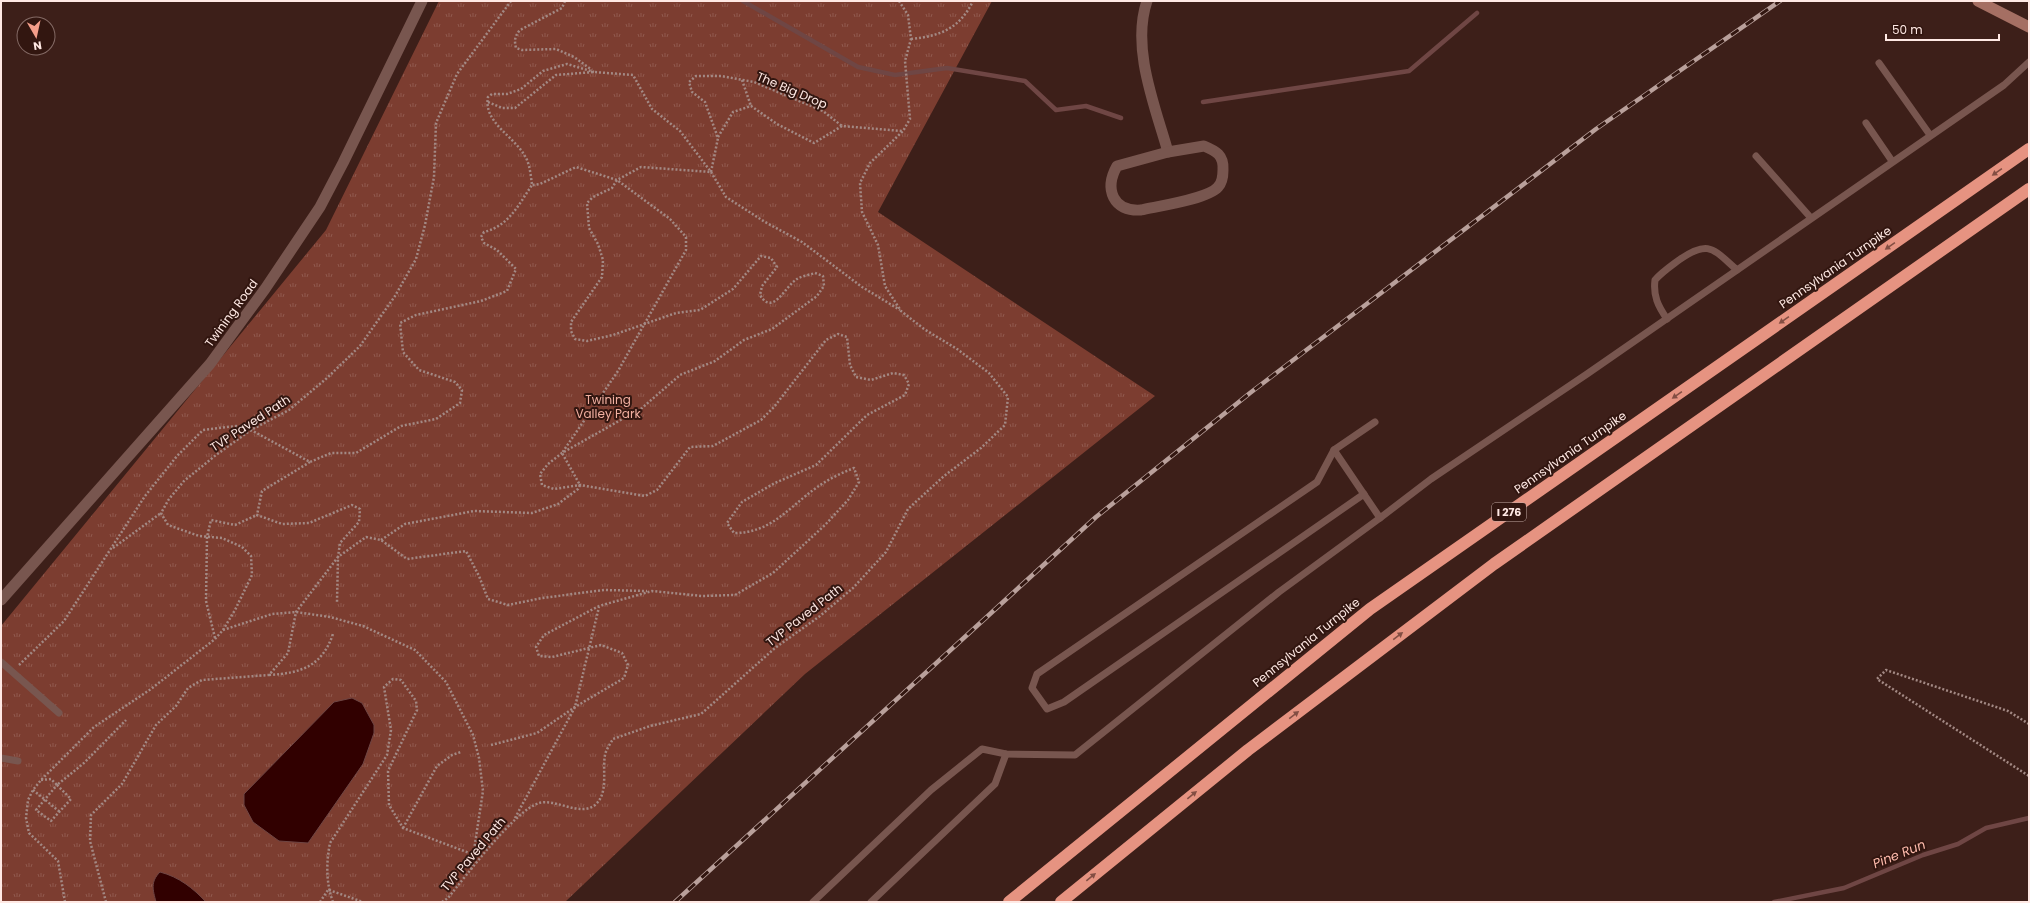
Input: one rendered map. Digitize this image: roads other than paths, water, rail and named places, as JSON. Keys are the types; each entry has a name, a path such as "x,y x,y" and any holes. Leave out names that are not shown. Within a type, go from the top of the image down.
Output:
{"highway":[{"name":"Pennsylvania Turnpike","path":"1009,902 1370,609 2029,149"},
{"name":"I 276","path":"1061,902 1248,750 1494,564 2029,188"}],"main road":[{"path":"1978,1 2029,27"}],"street":[{"name":"Twining Road","path":"1,600 210,364 269,283 320,207 422,1"},
{"path":"1147,1 1142,24 1142,54 1168,152"},
{"path":"1204,146 1215,151 1221,156 1224,166 1220,186 1210,194 1142,210 1131,211 1121,206 1114,198 1110,186 1111,177 1117,166 1168,152 1204,146"}],"lane":[{"path":"813,902 931,790 982,748 1006,754 1074,755 1279,592 1432,479 1667,319 1892,161 2004,85 2029,62"},
{"path":"1879,63 1930,135"},
{"path":"1866,123 1892,161"},
{"path":"1756,156 1811,218"},
{"path":"1667,319 1658,306 1656,298 1655,280 1661,273 1694,250 1701,248 1709,248 1737,270"},
{"path":"1364,494 1064,702 1047,708 1032,688 1037,674 1317,482 1334,450 1375,422"},
{"path":"1334,450 1380,518"},
{"path":"1,662 59,713"},
{"path":"871,902 996,784 1006,754"},
{"path":"1,758 18,761"}],"waterway":[{"path":"743,1 858,67 895,75 947,68 1025,81 1056,110 1086,106 1121,118"},
{"path":"1203,102 1409,71 1477,13"},
{"name":"Pine Run","path":"1774,902 1844,888 1923,855 1958,844 1986,828 2029,818"}],"railway":[{"path":"675,902 1096,517 1250,393 1596,129 1780,1"}],"park label":[{"name":"Twining Valley Park","path":"608,406"}]}
